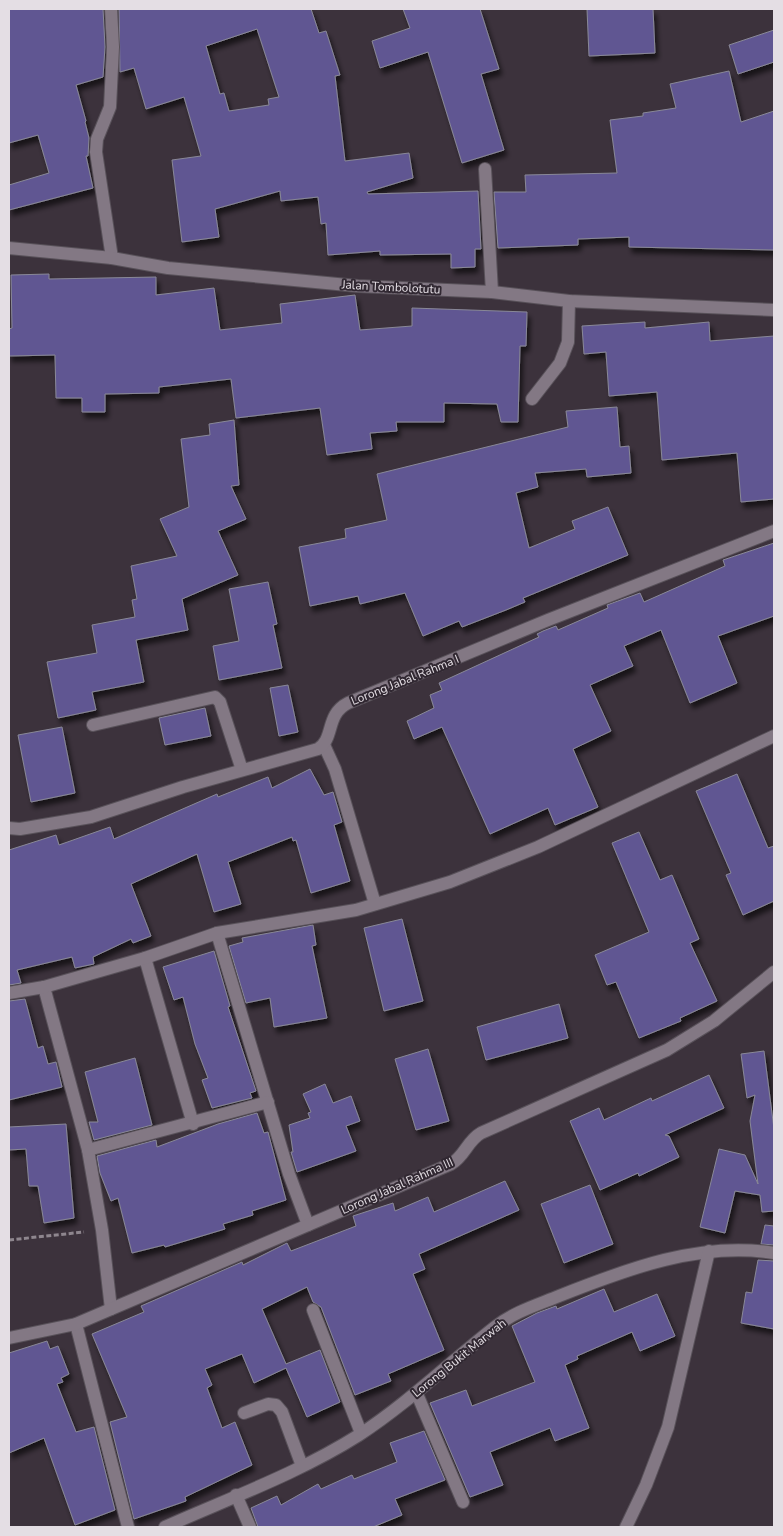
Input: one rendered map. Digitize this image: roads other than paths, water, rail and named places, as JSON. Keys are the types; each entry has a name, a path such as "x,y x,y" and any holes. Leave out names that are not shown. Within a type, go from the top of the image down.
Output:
{"street":[{"path":"111,9 113,47 110,107 97,139 96,152 112,258"},
{"path":"485,168 492,292"},
{"name":"Jalan Tombolotutu","path":"9,248 112,258 168,268 358,286 492,292 569,301 774,310"},
{"path":"532,399 560,363 568,342 569,301"},
{"name":"Lorong Jabal Rahma I","path":"324,745 335,713 348,703 548,620 774,531"},
{"path":"93,725 215,697 220,702 242,770"},
{"path":"9,993 44,987 145,958 217,933 334,914 375,904 495,865 774,736"},
{"path":"14,828 91,817 242,770 318,749 324,745 335,769 375,904"},
{"path":"217,933 289,1174 308,1225"},
{"path":"145,958 193,1124"},
{"name":"Lorong Jabal Rahma III","path":"9,1338 76,1324 451,1164 460,1158 471,1140 481,1133 667,1050 714,1021 774,972"},
{"path":"44,987 88,1150 102,1230 111,1309"},
{"path":"88,1150 193,1124 268,1102"},
{"name":"Lorong Bukit Marwah","path":"165,1527 302,1466 361,1433 417,1394 495,1327 517,1313 622,1272 709,1252 747,1249 774,1253"},
{"path":"626,1527 646,1486 668,1428 709,1252"},
{"path":"313,1310 361,1433"},
{"path":"76,1324 128,1527"},
{"path":"417,1394 463,1502"},
{"path":"244,1413 268,1404 276,1405 282,1412 302,1466"},
{"path":"236,1495 250,1527"}]}
